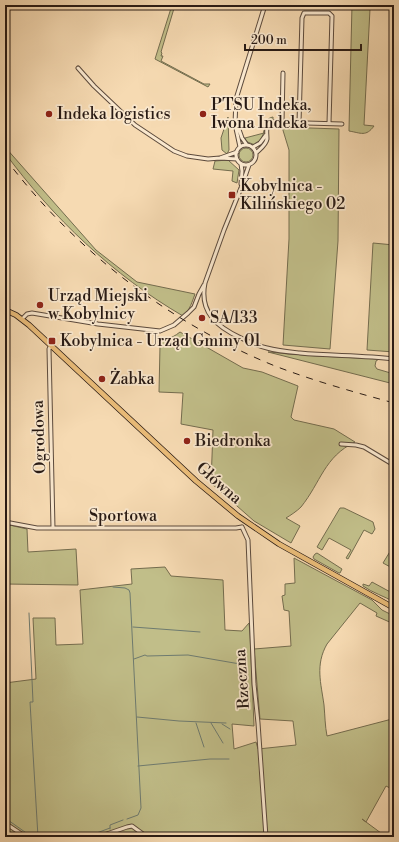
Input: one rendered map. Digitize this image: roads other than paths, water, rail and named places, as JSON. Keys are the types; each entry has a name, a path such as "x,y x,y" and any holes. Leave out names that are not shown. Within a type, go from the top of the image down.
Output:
{"main road":[{"name":"Główna","path":"6,310 22,319 51,345 220,503 279,544 366,591 394,608"}],"street":[{"path":"242,186 241,164 237,159 237,152 240,147 240,143 236,130 235,106 266,5"},
{"path":"299,123 302,15 306,12 325,13 332,16 329,123"},
{"path":"78,68 94,86 134,125 174,151 196,158 237,159"},
{"path":"282,122 283,73"},
{"path":"236,119 242,138 247,145"},
{"path":"256,153 264,145 267,139 266,135 268,125 271,122 342,124"},
{"path":"253,147 260,143 266,135"},
{"path":"22,319 27,314 32,313 113,326 160,331 174,325 188,314 194,307 204,285 242,186 248,165 255,160 256,153 253,147 247,145 240,147"},
{"path":"220,158 237,152"},
{"path":"241,164 248,165"},
{"path":"204,285 204,302 213,320 224,330 255,345 281,351 394,359"},
{"name":"Ogrodowa","path":"51,345 49,349 54,528"},
{"path":"342,444 361,446 394,465"},
{"name":"Sportowa","path":"5,522 37,528 242,527"},
{"path":"242,527 246,522"},
{"name":"Rzeczna","path":"242,527 248,540 254,684 266,837"},
{"path":"5,823 26,837"},
{"path":"98,837 132,826 147,837"}],"waterway":[{"path":"113,587 125,588 129,590 130,593 141,808 138,815 127,819"},
{"path":"29,613 33,702 30,702 38,837"},
{"path":"133,627 200,632"},
{"path":"134,659 145,655 188,655 240,664"},
{"path":"137,717 226,723"},
{"path":"196,723 204,747"},
{"path":"211,723 223,743"},
{"path":"222,724 230,729"},
{"path":"138,766 210,759 229,759"},
{"path":"5,818 32,837"},
{"path":"110,829 110,825 123,820"},
{"path":"86,837 110,828"}],"railway":[{"path":"5,158 32,192 61,223 93,253 161,306 198,328 275,366 319,381 394,403"}],"place":[{"name":"Indeka logistics","path":"49,114"},
{"name":"PTSU Indeka, Iwona Indeka","path":"203,114"},
{"name":"Kobylnica - Kilińskiego 02","path":"232,195"},
{"name":"Urząd Miejski w Kobylnicy","path":"40,305"},
{"name":"SA/133","path":"202,318"},
{"name":"Kobylnica - Urząd Gminy 01","path":"52,341"},
{"name":"Żabka","path":"102,379"},
{"name":"Biedronka","path":"187,441"}]}
